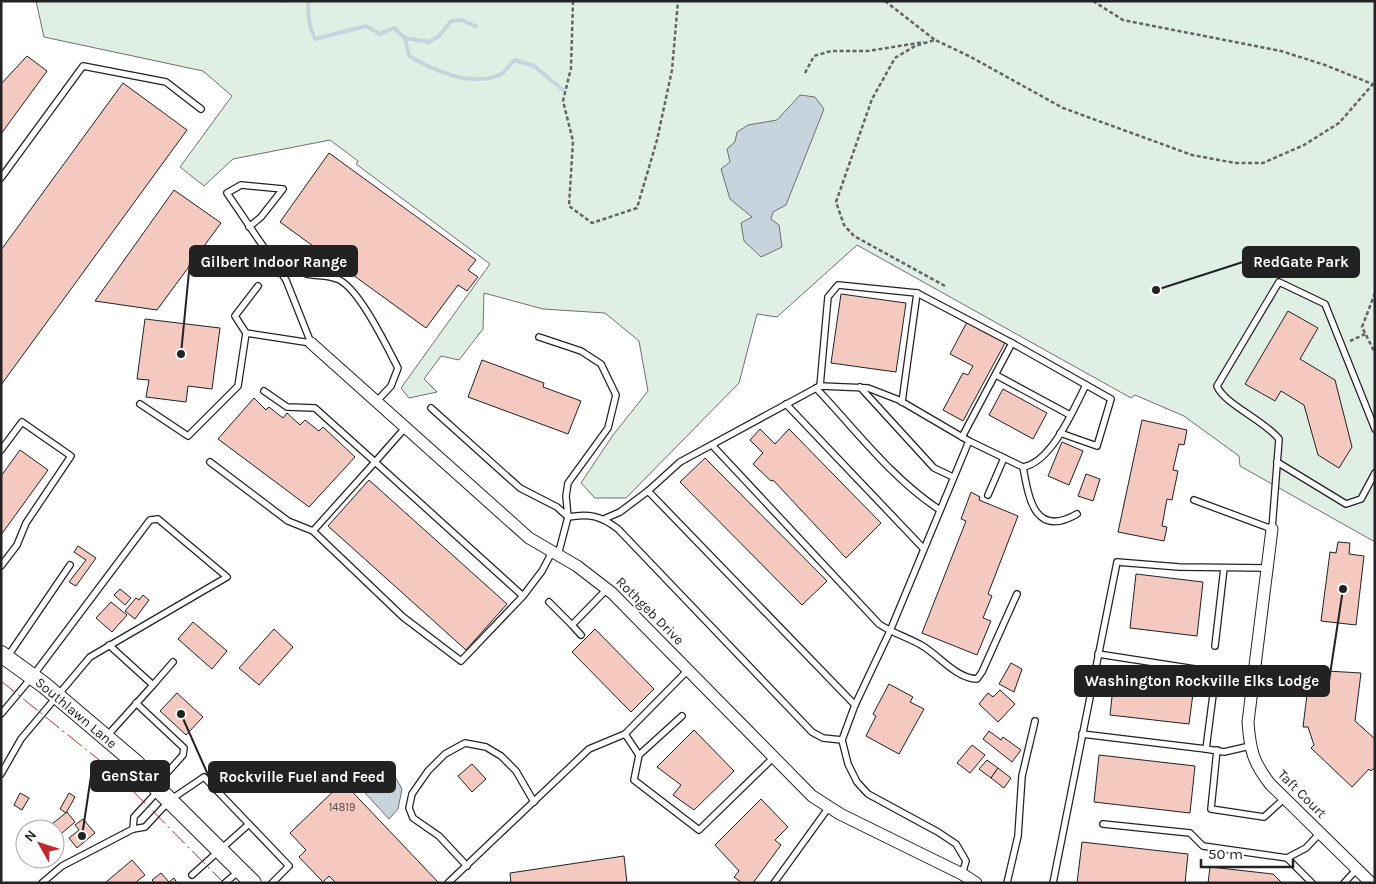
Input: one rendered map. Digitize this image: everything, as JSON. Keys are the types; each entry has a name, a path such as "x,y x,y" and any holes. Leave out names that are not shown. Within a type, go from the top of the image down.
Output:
{"street":[{"name":"Rothgeb Drive","path":"311,343 529,538 577,566 606,589 812,796 829,807 962,874 976,883"},
{"name":"Taft Court","path":"1272,528 1248,722 1250,746 1258,769 1284,798 1357,869 1372,879"},
{"name":"Southlawn Lane","path":"4,656 56,695 136,763 162,792 253,883"}],"lane":[{"path":"1,178 83,66 166,82 201,109"},
{"path":"249,226 261,217 283,189 241,185 226,193 286,280 311,343"},
{"path":"306,274 338,279 349,287 378,331 398,368 391,386 376,402"},
{"path":"1194,500 1272,528 1279,439 1271,429 1220,394 1217,386 1279,282 1326,304 1375,429"},
{"path":"940,510 916,494 904,483 818,387 828,296 838,285 917,294 1012,343 1111,399 1097,446 1060,432"},
{"path":"140,404 188,436 234,392 238,386 246,333 235,316 258,286"},
{"path":"902,402 917,294"},
{"path":"246,333 311,343"},
{"path":"210,462 288,521 313,531 403,617 461,661 523,596 555,553 568,517 566,496 568,483 608,428 616,395 600,364 581,351 539,338"},
{"path":"962,437 1012,343"},
{"path":"996,375 1070,415"},
{"path":"604,518 620,512 648,491 680,462 818,387 868,388 902,402 969,441 1023,467 1032,466 1045,456 1086,385"},
{"path":"860,388 934,468 953,477"},
{"path":"264,391 287,406 315,408 523,596"},
{"path":"786,404 923,548"},
{"path":"431,408 520,488 557,507 568,517"},
{"path":"1,450 22,422 71,456 26,523 17,545 1,566"},
{"path":"313,531 405,428"},
{"path":"962,874 966,861 956,844 938,832 876,800 857,782 848,764 842,740 855,705 890,631 969,441"},
{"path":"712,445 879,624 921,645 967,679 977,679 982,672 1017,594"},
{"path":"988,495 1004,458"},
{"path":"1277,462 1346,504 1361,499 1375,473"},
{"path":"1023,467 1034,510 1044,519 1052,523 1064,521 1077,514"},
{"path":"648,491 855,705"},
{"path":"568,517 585,514 604,518 618,529 812,732 823,738 842,740"},
{"path":"1,714 32,677 150,520 158,519 227,577 90,657 56,695 21,739 1,774"},
{"path":"1053,883 1116,562 1180,567 1267,568"},
{"path":"4,656 70,564"},
{"path":"1215,646 1224,568"},
{"path":"572,625 606,589"},
{"path":"549,602 581,635"},
{"path":"109,645 153,685"},
{"path":"1098,654 1253,678"},
{"path":"105,737 173,662"},
{"path":"448,883 590,749 624,734 688,670"},
{"path":"1206,749 1216,672"},
{"path":"42,883 62,866 133,830 145,827 183,754 184,748 136,704"},
{"path":"682,716 639,755 634,780 699,830 774,757"},
{"path":"1007,883 1018,836 1022,776 1035,721"},
{"path":"624,734 639,755"},
{"path":"1082,734 1224,752 1250,746"},
{"path":"467,866 439,836 413,818 409,808 412,794 428,771 445,754 465,743 486,747 502,756 516,771 534,802"},
{"path":"1216,750 1211,809 1264,816 1284,798"},
{"path":"133,830 134,817 162,792 204,777 289,866 272,883"},
{"path":"774,883 829,807"},
{"path":"192,875 249,824"},
{"path":"1103,824 1190,834 1203,846 1287,858 1306,848 1320,833"},
{"path":"1287,858 1312,883"},
{"path":"1344,883 1357,869"},
{"path":"225,883 241,870"}],"path":[{"path":"573,1 571,68 563,102 573,141 569,206 592,223 637,208 657,140 672,70 678,1"},
{"path":"885,1 935,40 970,56 1063,108 1192,155 1235,163 1263,163 1304,145 1339,124 1374,85 1325,65 1281,51 1123,20 1093,1"},
{"path":"805,73 814,56 831,51 868,51 935,40"},
{"path":"935,40 915,46 895,58 872,99 836,202 844,225 854,236 945,286"},
{"path":"1375,293 1362,327 1375,353"},
{"path":"1342,345 1365,334"}],"green space":[{"path":"36,1 1375,1 1375,542 1240,466 1239,456 1184,416 1135,395 1131,398 857,245 777,317 757,314 739,383 626,498 595,498 581,483 613,435 648,391 639,341 605,313 543,309 484,293 483,329 459,360 441,356 424,379 437,392 409,398 401,388 490,264 356,164 358,161 330,140 233,159 204,186 180,167 232,96 203,71 44,37"}],"shaded area":[{"path":"800,95 815,97 824,109 786,205 773,212 771,219 779,225 782,247 761,257 744,241 741,223 752,217 730,199 721,169 730,162 727,149 735,142 737,132 748,125 777,120"},
{"path":"372,765 390,768 402,789 398,809 389,819 355,782"}],"building":[{"path":"27,56 47,71 1,134 1,84"},
{"path":"123,83 187,130 1,385 1,250"},
{"path":"329,153 476,260 468,270 478,277 467,291 458,285 426,328 280,222"},
{"path":"174,190 221,223 157,310 95,301"},
{"path":"841,294 906,303 896,372 831,363"},
{"path":"1288,311 1318,328 1300,359 1335,380 1352,447 1339,468 1318,455 1304,405 1281,391 1275,401 1245,384"},
{"path":"145,319 220,328 212,389 188,386 186,402 146,397 149,380 137,379"},
{"path":"967,322 1005,343 963,421 943,410 963,373 968,375 973,366 950,354"},
{"path":"482,360 544,383 543,387 581,401 568,434 468,397"},
{"path":"1003,389 1047,413 1033,439 989,415"},
{"path":"254,398 266,410 269,407 283,418 287,413 300,425 305,420 319,431 323,427 355,457 309,507 218,439"},
{"path":"1142,420 1187,430 1184,445 1179,444 1173,470 1178,471 1172,500 1167,499 1162,526 1167,527 1164,541 1118,532"},
{"path":"760,429 775,444 789,429 881,523 846,558 773,480 771,481 753,464 763,453 750,440"},
{"path":"1062,442 1083,451 1069,485 1048,476"},
{"path":"20,450 48,470 1,535 1,476"},
{"path":"705,458 827,581 802,605 680,482"},
{"path":"1086,474 1100,479 1093,501 1078,496"},
{"path":"369,480 507,604 466,650 328,526"},
{"path":"971,492 980,497 979,500 1018,516 988,594 992,596 983,618 991,621 977,655 922,633 966,521 961,519"},
{"path":"1338,542 1350,543 1349,554 1364,556 1356,625 1321,621 1330,552 1336,553"},
{"path":"78,546 96,558 76,586 69,582 86,560 74,552"},
{"path":"1136,574 1203,582 1197,636 1130,628"},
{"path":"120,589 131,598 125,605 114,595"},
{"path":"143,595 149,600 135,619 125,611 136,598 139,600"},
{"path":"111,602 127,615 112,632 96,618"},
{"path":"193,622 227,651 212,669 178,639"},
{"path":"274,629 293,647 259,685 239,668"},
{"path":"595,629 654,689 631,712 572,652"},
{"path":"1011,663 1022,669 1014,692 999,684"},
{"path":"1115,669 1195,678 1189,724 1110,715"},
{"path":"1310,670 1361,673 1355,721 1375,739 1375,767 1371,771 1369,769 1352,787 1311,748 1314,745 1308,727 1303,727"},
{"path":"889,684 913,697 910,702 924,709 899,754 866,736 876,716 873,714"},
{"path":"1000,690 1015,704 998,722 979,704 988,693 993,697"},
{"path":"177,693 203,717 186,735 160,711"},
{"path":"694,730 734,771 694,810 673,795 681,785 657,767"},
{"path":"989,731 1001,740 1003,737 1021,750 1012,762 983,739"},
{"path":"972,745 985,755 970,773 957,763"},
{"path":"1099,755 1195,766 1190,813 1094,802"},
{"path":"987,760 998,768 991,778 979,769"},
{"path":"472,764 486,779 472,792 458,776"},
{"path":"998,768 1011,778 1004,788 991,778"},
{"path":"343,782 438,883 336,883 329,876 323,882 299,857 306,850 290,833"},
{"path":"20,793 29,798 22,810 14,805"},
{"path":"69,793 75,797 66,813 60,809"},
{"path":"761,799 788,827 775,840 781,845 753,883 742,883 734,877 739,871 715,845"},
{"path":"67,812 75,822 65,830 65,819 58,819"},
{"path":"83,819 95,833 77,848 69,838 79,830 75,825"},
{"path":"1082,842 1188,854 1185,883 1077,883"},
{"path":"624,856 627,883 511,883 510,873"},
{"path":"132,860 145,875 135,883 105,883"},
{"path":"1210,867 1273,874 1282,883 1208,883"},
{"path":"161,873 169,882 174,878 177,883 155,883 152,880"}],"waterway":[{"path":"309,1 309,20 315,39 366,26 380,34 394,28 405,38 409,56 441,72 465,78 490,78 501,74 515,60 534,66 563,90"},
{"path":"405,38 429,42 439,36 451,21 461,20 476,26"}],"power":[{"path":"1,681 114,772 224,883"}],"place":[{"name":"RedGate Park","path":"1156,290"},
{"name":"Gilbert Indoor Range","path":"181,354"},
{"name":"Washington Rockville Elks Lodge","path":"1343,589"},
{"name":"Rockville Fuel and Feed","path":"181,714"},
{"name":"GenStar","path":"82,836"}]}
